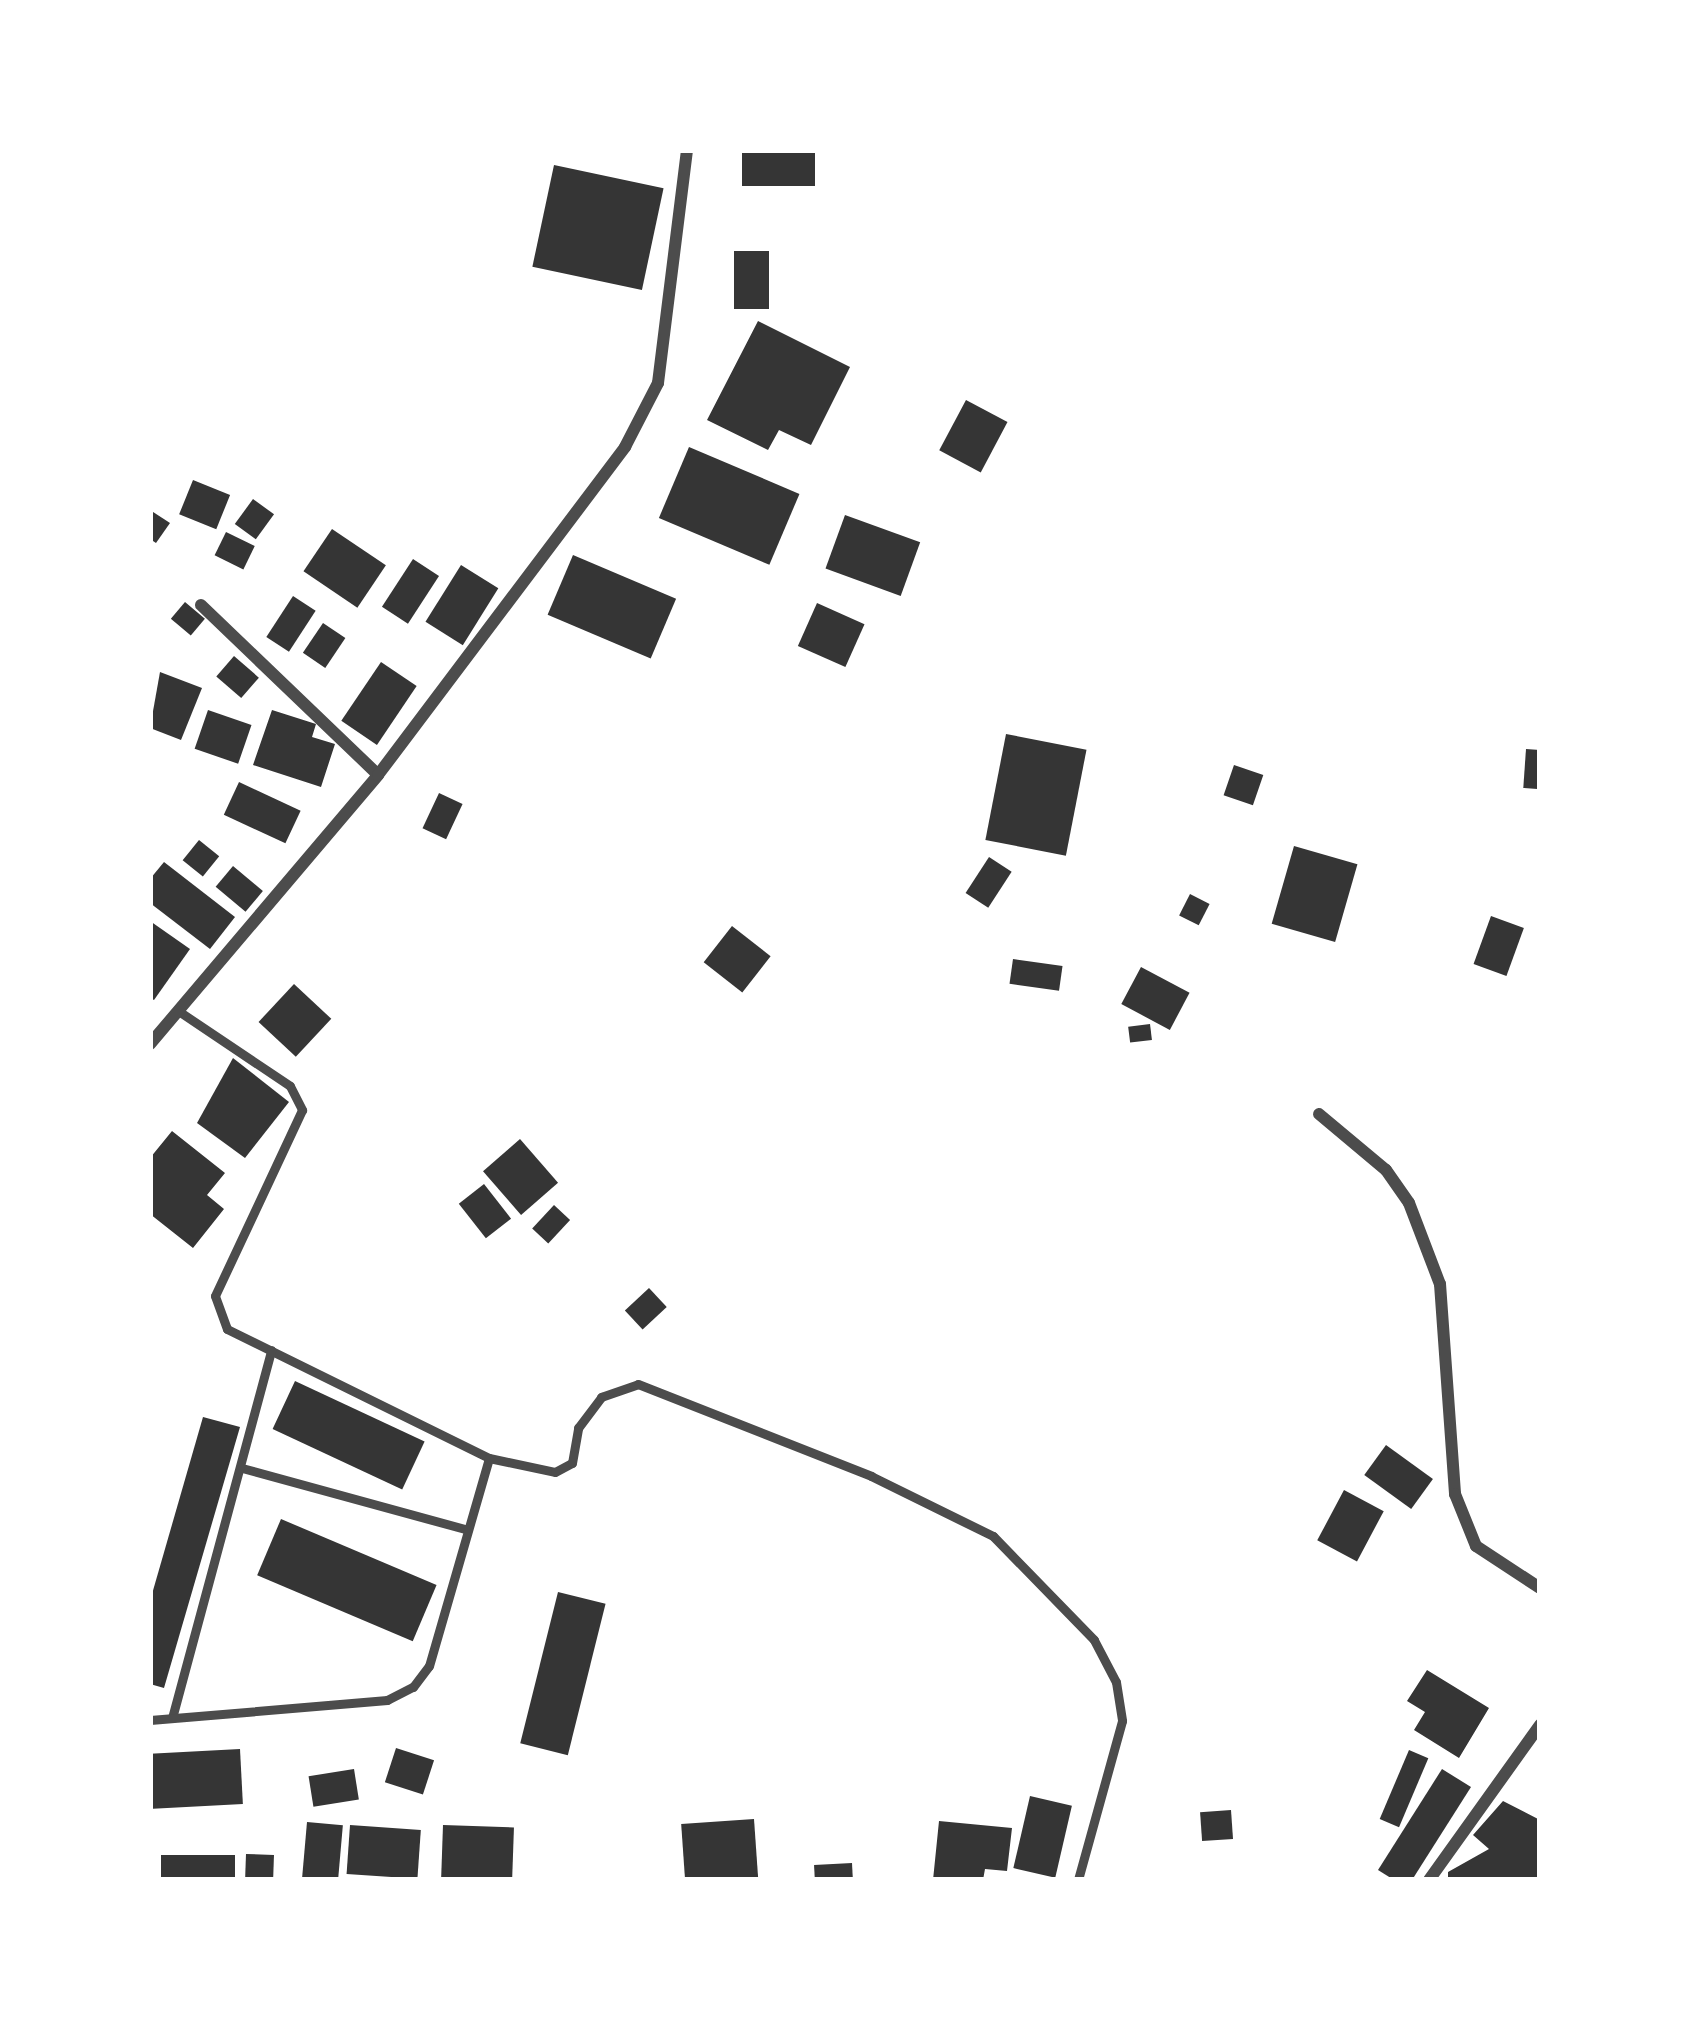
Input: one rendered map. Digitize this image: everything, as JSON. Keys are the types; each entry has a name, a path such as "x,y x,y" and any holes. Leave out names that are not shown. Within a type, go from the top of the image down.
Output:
{"street":[{"path":"150,1044 378,775 626,447 658,383 687,150"},
{"path":"201,605 378,775"},
{"path":"1319,1114 1386,1170 1409,1203 1440,1284 1455,1494 1477,1546 1540,1588"},
{"path":"1429,1880 1540,1724"}],"lane":[{"path":"177,1010 290,1087 302,1110 215,1296 227,1329 489,1458 554,1472 572,1462 578,1428 601,1397 638,1384 871,1476 993,1536 1094,1640 1116,1682 1122,1721 1078,1880"},
{"path":"172,1718 271,1350"},
{"path":"150,1720 387,1700 413,1687 428,1666 489,1458"},
{"path":"242,1468 467,1530"}],"building":[{"path":"742,150 815,150 815,186 742,186"},
{"path":"554,165 664,188 642,290 532,267"},
{"path":"734,251 769,251 769,309 734,309"},
{"path":"758,321 850,367 811,445 779,430 768,450 707,420"},
{"path":"966,400 1007,422 981,472 939,450"},
{"path":"689,447 799,494 769,565 659,518"},
{"path":"193,480 230,495 216,529 179,514"},
{"path":"253,499 274,514 256,539 235,524"},
{"path":"150,510 170,523 156,543 150,539"},
{"path":"845,515 920,542 901,596 826,569"},
{"path":"332,529 386,565 357,608 303,571"},
{"path":"226,532 255,546 243,569 215,555"},
{"path":"573,555 676,599 651,659 548,615"},
{"path":"413,559 439,576 408,624 382,607"},
{"path":"461,565 498,588 463,645 425,622"},
{"path":"293,596 316,611 289,652 266,637"},
{"path":"185,602 205,619 191,636 171,619"},
{"path":"817,603 865,624 845,667 798,646"},
{"path":"323,623 345,638 325,668 303,653"},
{"path":"234,656 259,678 241,698 216,676"},
{"path":"381,662 417,686 377,745 341,721"},
{"path":"160,672 202,688 181,740 150,728"},
{"path":"208,710 251,725 238,764 195,749"},
{"path":"272,710 316,724 312,737 335,744 321,787 253,765"},
{"path":"1006,734 1086,750 1066,856 985,840"},
{"path":"1526,749 1540,750 1537,789 1523,788"},
{"path":"1234,765 1263,775 1253,805 1224,795"},
{"path":"239,782 301,811 285,843 224,815"},
{"path":"439,793 463,804 446,839 423,828"},
{"path":"199,840 219,856 203,877 183,860"},
{"path":"1294,846 1357,864 1335,942 1272,924"},
{"path":"989,857 1012,872 988,908 966,893"},
{"path":"164,862 235,917 210,949 150,903 150,879"},
{"path":"233,866 263,891 246,912 216,887"},
{"path":"1190,894 1210,904 1199,925 1179,915"},
{"path":"1491,916 1524,928 1506,976 1474,964"},
{"path":"150,921 190,949 154,1000 150,998"},
{"path":"732,926 771,956 742,992 704,962"},
{"path":"1013,959 1063,966 1059,991 1010,984"},
{"path":"1141,967 1190,993 1170,1030 1121,1004"},
{"path":"294,984 331,1019 296,1057 259,1022"},
{"path":"1150,1024 1152,1040 1130,1043 1128,1027"},
{"path":"233,1058 289,1102 245,1158 197,1123"},
{"path":"172,1131 225,1173 207,1195 224,1209 193,1248 150,1214 150,1158"},
{"path":"520,1139 558,1183 521,1215 483,1171"},
{"path":"484,1184 511,1219 486,1238 459,1204"},
{"path":"554,1205 570,1220 548,1243 532,1228"},
{"path":"649,1288 667,1307 643,1330 625,1311"},
{"path":"295,1381 425,1441 402,1489 273,1429"},
{"path":"203,1417 240,1427 164,1688 150,1684 150,1601"},
{"path":"1386,1445 1433,1479 1411,1509 1364,1475"},
{"path":"1344,1490 1384,1511 1357,1561 1317,1540"},
{"path":"281,1519 437,1585 413,1641 257,1575"},
{"path":"558,1592 606,1604 568,1755 520,1743"},
{"path":"1427,1670 1489,1708 1459,1758 1414,1730 1425,1712 1407,1701"},
{"path":"396,1748 434,1760 423,1795 385,1782"},
{"path":"240,1749 243,1804 153,1809 150,1754"},
{"path":"1409,1750 1428,1758 1399,1827 1380,1819"},
{"path":"354,1769 359,1800 313,1807 309,1776"},
{"path":"1442,1769 1471,1787 1412,1880 1394,1880 1378,1870"},
{"path":"1030,1796 1072,1806 1055,1878 1013,1868"},
{"path":"1503,1801 1540,1820 1540,1880 1448,1880 1448,1872 1489,1849 1473,1835"},
{"path":"1231,1810 1233,1839 1202,1841 1200,1812"},
{"path":"754,1819 758,1878 685,1880 681,1824"},
{"path":"939,1821 1012,1828 1007,1871 985,1869 983,1880 933,1880"},
{"path":"307,1822 343,1825 338,1880 302,1880"},
{"path":"350,1825 421,1830 417,1879 347,1874"},
{"path":"443,1825 514,1827 512,1880 441,1880"},
{"path":"246,1854 274,1855 273,1880 245,1880"},
{"path":"161,1855 235,1855 235,1880 161,1880"},
{"path":"852,1863 853,1880 815,1880 814,1865"}]}
